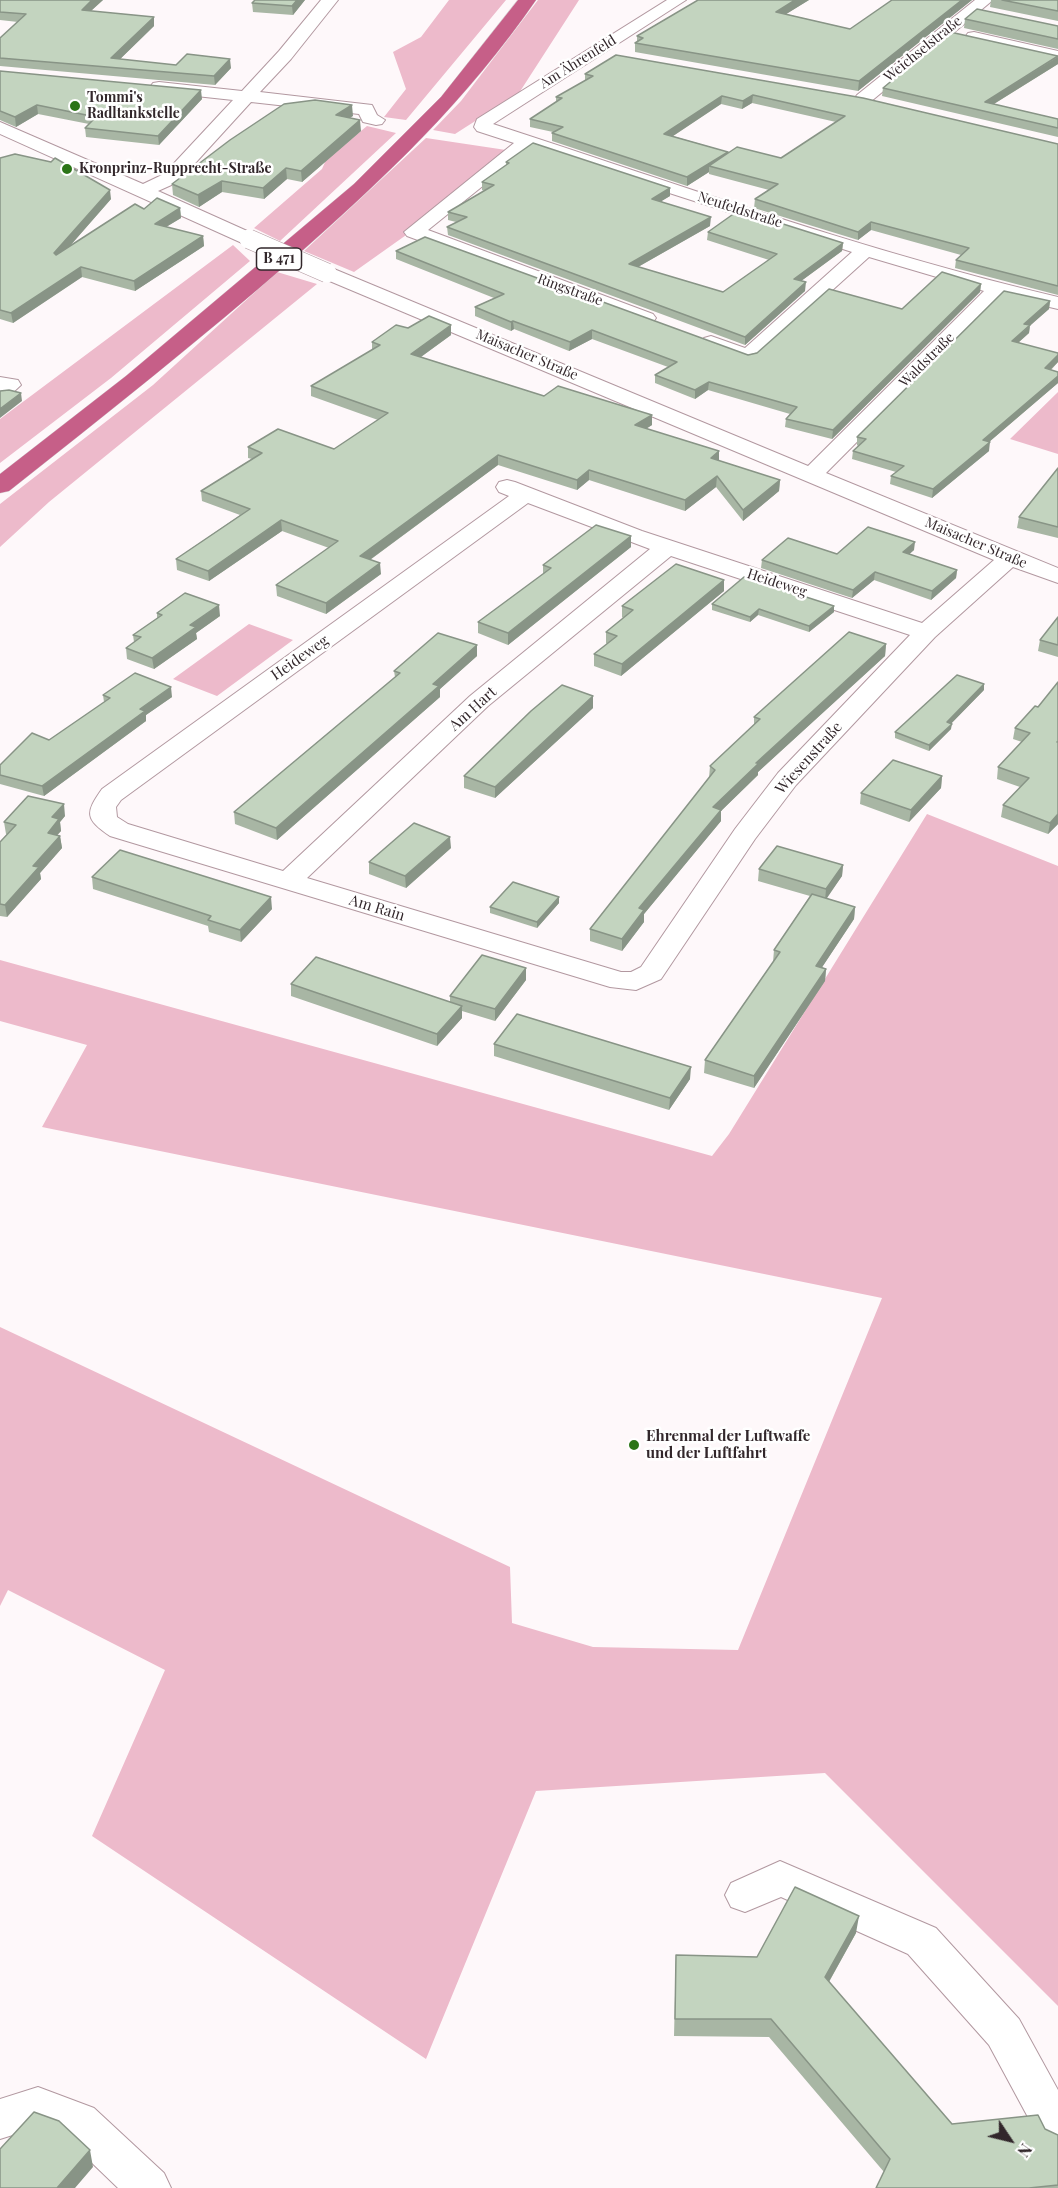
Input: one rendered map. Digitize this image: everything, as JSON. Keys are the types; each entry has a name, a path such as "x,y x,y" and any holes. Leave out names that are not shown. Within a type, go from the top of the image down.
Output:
{"highway":[{"name":"B 471","path":"0,486 134,381 361,188 448,101 527,0"}],"street":[{"path":"143,191 171,178 285,55 330,0"},
{"name":"Am Ährenfeld","path":"483,127 483,123 592,52 678,0"},
{"name":"Weichselstraße","path":"884,104 856,98 945,31 983,8"},
{"path":"945,31 1058,56"},
{"path":"592,52 625,58"},
{"path":"144,86 366,109 369,118 376,120"},
{"name":"Maisacher Straße","path":"0,127 327,273 1058,576"},
{"name":"Neufeldstraße","path":"483,127 866,250 998,289"},
{"name":"Ringstraße","path":"528,141 414,232 659,323"},
{"path":"11,154 37,144"},
{"path":"693,336 748,356 866,250"},
{"path":"998,289 1058,303"},
{"name":"Waldstraße","path":"812,474 998,289"},
{"path":"0,382 10,385 0,392"},
{"name":"Heideweg","path":"119,830 104,820 103,807 111,795 515,490 667,547 926,632"},
{"name":"Am Hart","path":"288,881 480,701 667,547"},
{"name":"Wiesenstraße","path":"636,981 651,973 744,835 787,779 926,632 1010,558"},
{"name":"Am Rain","path":"119,830 620,981 636,981"},
{"path":"745,1895 780,1878 922,1941 1004,2032 1058,2131"},
{"path":"0,2119 38,2107 78,2122 148,2188"}],"shaded area":[{"path":"449,0 506,0 406,120 384,117 406,89 393,52 421,37"},
{"path":"538,0 579,0 519,93 455,134 433,130 461,101"},
{"path":"367,126 396,133 280,241 254,228 322,169 326,160"},
{"path":"426,138 506,150 409,233 354,272 304,251"},
{"path":"233,245 250,261 111,378 0,463 0,419"},
{"path":"277,272 317,284 49,502 0,547 0,504 153,385"},
{"path":"1058,392 1058,454 1010,439"},
{"path":"249,624 293,640 217,696 173,679"},
{"path":"927,814 1058,866 1058,2006 825,1773 536,1791 426,2059 92,1836 165,1670 8,1590 0,1606 0,1327 510,1567 512,1623 593,1647 738,1650 882,1298 42,1127 87,1045 0,1021 0,960 712,1156 729,1134"}],"building":[{"path":"0,0 92,0 82,10 154,17 111,58 176,65 187,54 230,59 214,76 0,58 0,38 26,14 0,12"},
{"path":"255,0 297,0 292,6 252,3"},
{"path":"698,0 795,0 776,12 850,29 892,0 962,0 859,81 635,43 643,38 637,36"},
{"path":"1002,0 1058,0 1058,11"},
{"path":"977,9 1058,26 1058,39 965,19"},
{"path":"950,32 1058,56 985,102 1058,119 1058,128 883,88"},
{"path":"616,55 863,98 1058,144 1058,286 956,260 969,248 871,222 858,232 755,199 778,184 709,166 737,147 781,158 845,116 753,95 743,101 722,96 664,134 728,152 687,177 552,133 563,127 530,119 562,98 556,97 593,76 585,74"},
{"path":"0,71 201,90 158,136 85,128 96,117 37,105 15,117 0,111"},
{"path":"315,100 352,105 336,115 360,120 301,171 286,168 263,188 222,181 198,195 172,184 230,140 284,104"},
{"path":"533,143 670,188 652,199 711,217 629,264 723,292 777,254 708,232 739,210 843,243 794,279 806,282 745,337 447,227 467,217 448,212 494,185 482,182"},
{"path":"15,154 51,162 55,158 110,190 54,253 56,255 135,204 144,209 157,198 180,208 155,224 203,236 134,281 81,267 11,313 0,310 0,158"},
{"path":"425,237 748,355 757,353 829,289 902,309 942,272 981,284 833,430 786,419 797,407 709,382 695,390 655,375 677,362 592,330 570,342 475,307 504,294 396,251"},
{"path":"1004,291 1050,301 1024,324 1030,325 1012,341 1058,353 1045,368 1058,372 1058,376 983,440 990,442 933,489 891,476 904,466 853,451 866,439 857,437"},
{"path":"429,316 451,325 411,354 544,396 558,386 652,415 635,425 719,451 711,458 780,480 743,510 717,476 685,500 589,470 577,480 498,455 360,556 380,563 326,603 276,585 338,541 281,520 208,571 176,559 250,509 201,491 262,453 248,447 278,429 334,449 388,413 311,386 380,345 372,342 396,325 408,328"},
{"path":"9,390 21,393 0,409 0,391"},
{"path":"1058,468 1058,527 1019,517"},
{"path":"596,525 631,536 508,633 478,622 551,568 543,565"},
{"path":"868,527 915,542 903,552 957,570 932,591 875,572 853,590 762,560 788,538 837,554"},
{"path":"676,564 724,580 622,664 594,654 617,636 606,632 633,610 622,606"},
{"path":"744,577 834,606 809,626 759,609 750,617 712,604"},
{"path":"185,593 219,605 190,625 196,627 152,658 126,648 141,637 133,635 162,615 157,613"},
{"path":"1058,617 1058,645 1040,640"},
{"path":"849,632 886,644 756,763 759,763 713,807 721,810 639,908 644,910 622,939 590,929 715,770 710,766 760,719 754,717"},
{"path":"438,633 477,645 433,684 439,686 276,828 234,812 400,673 394,671"},
{"path":"135,673 171,687 140,709 145,711 42,786 0,775 0,765 32,733 49,740 110,698 103,695"},
{"path":"957,675 984,684 947,722 952,724 929,745 895,732"},
{"path":"1058,682 1058,814 1050,823 1003,805 1029,778 998,767 1030,733 1015,728 1035,706 1038,707"},
{"path":"562,685 593,696 495,787 464,776 531,711"},
{"path":"893,760 942,776 911,810 861,793"},
{"path":"28,796 64,804 52,817 59,819 48,833 60,836 33,866 39,867 5,905 0,904 0,842 16,825 4,822"},
{"path":"414,823 450,837 405,876 369,862"},
{"path":"777,846 843,865 826,889 759,869"},
{"path":"120,850 271,897 240,930 208,920 211,916 92,877"},
{"path":"513,882 559,897 537,922 490,907"},
{"path":"812,894 855,907 816,966 826,969 754,1076 705,1060 780,952 774,950"},
{"path":"482,955 526,968 495,1009 450,996"},
{"path":"316,957 462,1006 437,1034 291,984"},
{"path":"517,1014 691,1067 670,1098 494,1044"},
{"path":"795,1887 859,1916 825,1977 952,2124 1038,2115 1045,2129 1058,2135 1058,2185 1029,2188 876,2188 890,2159 771,2019 675,2019 676,1955 757,1957"},
{"path":"34,2112 59,2121 90,2150 57,2188 0,2188 0,2149"}],"place":[{"name":"Tommi's Radltankstelle","path":"75,106"},
{"name":"Kronprinz-Rupprecht-Straße","path":"67,169"},
{"name":"Ehrenmal der Luftwaffe und der Luftfahrt","path":"634,1445"}]}
